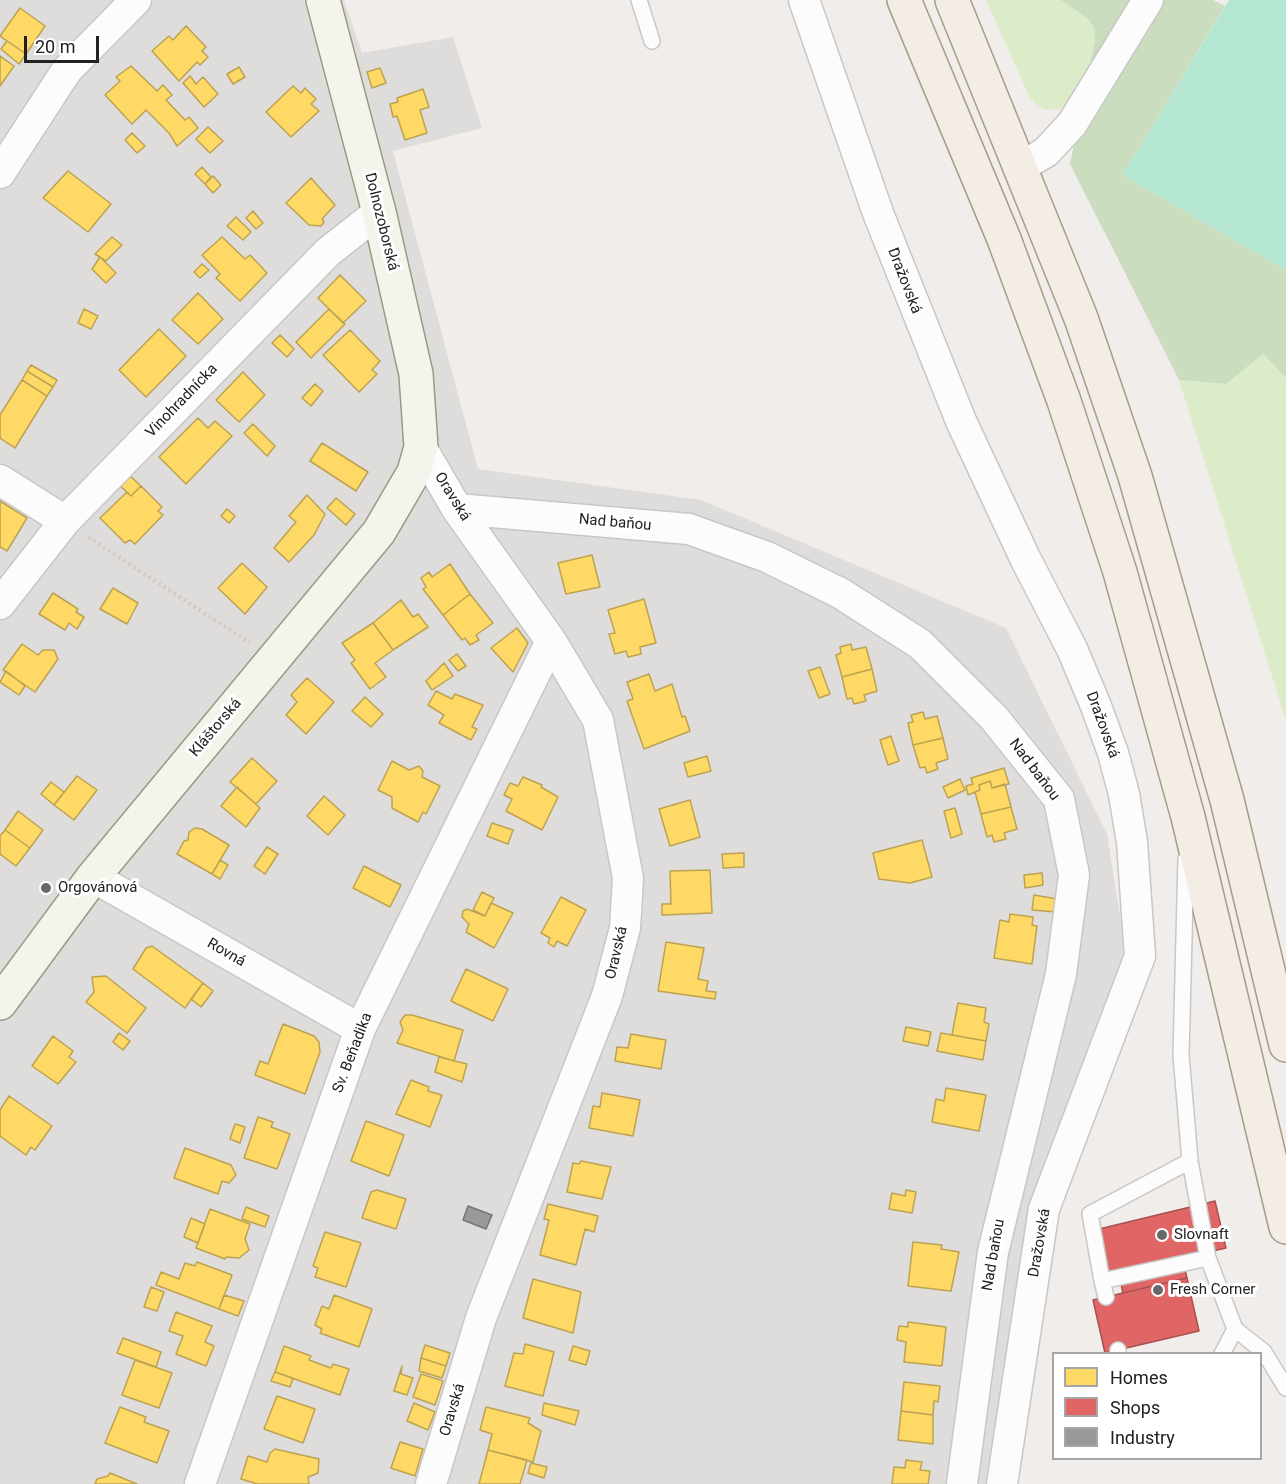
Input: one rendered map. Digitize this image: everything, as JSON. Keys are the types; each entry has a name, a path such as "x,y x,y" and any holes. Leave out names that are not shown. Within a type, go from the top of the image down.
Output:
{"main road":[{"path":"904,0 1005,239 1064,401 1120,573 1188,817 1286,1227"},
{"path":"952,0 1081,318 1135,476 1227,800 1286,1046"}],"street":[{"path":"0,173 67,70 136,0"},
{"name":"Dolnozoborská","path":"323,0 379,212 416,374 421,447"},
{"name":"Dražovská","path":"804,0 878,213 961,421 1025,558 1072,649 1096,706 1122,784 1132,842 1140,956 1044,1209 1002,1484"},
{"path":"1021,167 1046,152 1072,124 1148,0"},
{"name":"Vinohradnícka","path":"0,604 64,521 328,252 379,212"},
{"name":"Oravská","path":"421,447 457,509 551,641 598,720 628,878 624,928 607,996 481,1318 431,1484"},
{"name":"Kláštorská","path":"1,1001 93,877 379,532 414,472 421,447"},
{"path":"0,480 64,521"},
{"name":"Nad baňou","path":"457,509 689,529 767,557 840,593 920,644 994,718 1059,799 1074,875 1061,974 993,1252 962,1484"},
{"name":"Sv. Beňadika","path":"200,1484 360,1029 551,641"},
{"name":"Rovná","path":"93,877 360,1029"}],"lane":[{"path":"639,0 652,41"},
{"path":"1188,817 1181,1055 1190,1161 1208,1258 1235,1329 1264,1352 1286,1388"},
{"path":"1106,1297 1090,1214 1190,1161"},
{"path":"1102,1281 1208,1258"},
{"path":"1223,1352 1235,1329"}],"path":[{"path":"64,521 273,658"}],"shaded area":[{"path":"0,0 344,0 362,53 453,37 482,128 393,151 478,469 701,500 1006,628 1107,834 1126,952 988,1484 0,1484"}],"green space":[{"path":"986,0 1061,0 1087,18 1094,27 1095,40 1087,82 1071,102 1060,109 1048,110 1039,107 1030,98"},
{"path":"1061,0 1213,0 1225,6 1123,175 1286,270 1286,378 1263,354 1226,384 1179,380 1070,164 1095,40 1094,27 1087,18"},
{"path":"1229,0 1286,0 1286,270 1123,175"},
{"path":"1263,354 1286,378 1286,721 1179,380 1226,384"}],"building: Homes":[{"path":"20,8 45,26 26,54 0,36"},
{"path":"186,26 206,47 202,51 208,57 200,65 197,62 179,81 152,51 169,36 173,40"},
{"path":"7,41 26,54 19,64 1,49"},
{"path":"0,56 14,66 0,86"},
{"path":"131,66 157,91 163,85 172,95 166,100 185,120 189,117 198,128 177,146 169,133 146,110 132,124 105,95 120,81 116,77"},
{"path":"239,67 245,77 233,84 227,74"},
{"path":"380,68 386,83 372,88 367,72"},
{"path":"190,76 196,84 203,77 218,94 204,107 183,83"},
{"path":"293,86 301,93 305,88 316,99 311,104 319,111 291,137 266,112"},
{"path":"423,89 429,107 420,110 427,133 405,140 397,116 393,117 390,104 398,102 397,98"},
{"path":"208,127 223,141 210,153 196,139"},
{"path":"132,133 145,146 137,153 125,140"},
{"path":"202,167 211,177 205,184 195,174"},
{"path":"68,171 111,204 88,232 43,198"},
{"path":"213,176 221,185 213,193 205,184"},
{"path":"311,178 335,205 322,219 324,222 321,226 309,225 286,203"},
{"path":"253,211 263,223 256,229 246,218"},
{"path":"236,217 251,232 243,240 227,226"},
{"path":"112,237 122,245 106,261 95,254"},
{"path":"222,237 245,259 250,255 267,273 240,301 216,278 220,274 202,255"},
{"path":"100,257 116,273 106,283 92,269"},
{"path":"202,264 209,270 200,278 194,272"},
{"path":"340,275 366,301 343,323 318,298"},
{"path":"198,293 223,319 198,344 172,320"},
{"path":"84,309 98,316 91,329 78,323"},
{"path":"329,309 345,324 311,358 296,342"},
{"path":"159,329 186,356 146,397 119,370"},
{"path":"350,330 380,361 372,370 377,374 359,392 323,355"},
{"path":"280,335 294,349 287,357 272,343"},
{"path":"31,365 57,380 53,387 27,371"},
{"path":"27,371 53,387 47,396 22,380"},
{"path":"243,372 265,395 239,422 216,400"},
{"path":"22,380 47,396 15,448 0,438 0,415"},
{"path":"315,384 323,391 311,406 302,398"},
{"path":"198,418 208,428 215,421 232,436 186,484 159,457"},
{"path":"253,424 275,446 267,456 244,433"},
{"path":"322,443 368,472 356,491 310,461"},
{"path":"127,473 141,486 131,496 117,483"},
{"path":"141,486 162,507 158,511 163,515 135,544 130,540 125,543 100,518 127,492 131,496"},
{"path":"307,495 325,514 314,535 289,562 274,548 296,522 289,516"},
{"path":"336,498 355,514 346,525 327,508"},
{"path":"0,501 27,518 7,551 0,547"},
{"path":"227,509 235,516 229,523 221,516"},
{"path":"592,555 600,587 566,594 558,563"},
{"path":"242,563 267,587 245,614 218,588"},
{"path":"450,564 470,594 443,615 423,589 426,587 421,578 429,572 432,577"},
{"path":"113,588 138,603 127,624 100,609"},
{"path":"53,593 78,609 76,612 84,617 77,629 69,623 65,630 39,614"},
{"path":"470,594 493,623 476,635 479,640 470,645 465,638 462,640 443,615"},
{"path":"644,599 656,643 640,647 641,654 628,657 626,651 615,654 609,634 615,633 608,610"},
{"path":"401,600 413,617 418,614 428,627 393,650 373,623"},
{"path":"373,623 393,650 375,663 386,677 370,689 351,663 355,660 342,643"},
{"path":"517,628 528,643 513,672 491,648"},
{"path":"22,644 38,655 43,650 54,650 58,659 35,692 3,670"},
{"path":"851,644 852,650 866,647 872,669 842,677 836,655 841,653 840,647"},
{"path":"457,654 466,666 458,671 449,660"},
{"path":"444,663 453,676 432,690 426,681"},
{"path":"820,667 830,694 819,698 808,671"},
{"path":"872,669 877,691 864,695 866,701 854,704 852,698 847,699 842,677"},
{"path":"6,671 25,686 19,695 0,682"},
{"path":"649,674 655,691 672,684 682,717 685,716 690,731 644,749 627,701 633,699 627,682"},
{"path":"307,678 334,702 306,734 286,715 297,702 291,695"},
{"path":"436,691 452,699 455,694 483,705 472,727 477,729 471,740 439,723 444,715 428,705"},
{"path":"365,697 383,714 371,727 352,711"},
{"path":"923,712 925,719 937,716 943,738 913,745 908,723 913,722 911,715"},
{"path":"891,736 899,761 888,765 880,740"},
{"path":"943,738 948,759 936,763 938,769 927,773 925,767 920,768 913,745"},
{"path":"707,756 711,771 688,777 684,763"},
{"path":"252,758 277,781 256,804 230,782"},
{"path":"392,761 409,770 419,766 423,771 422,777 440,786 426,814 423,812 418,822 392,808 392,797 378,790"},
{"path":"1004,768 1009,784 992,788 990,781 979,785 980,790 968,795 966,786 973,784 971,778"},
{"path":"77,776 97,790 74,820 54,805"},
{"path":"523,777 542,785 541,787 558,797 542,830 506,811 512,799 504,795 510,783 518,786"},
{"path":"960,779 965,790 948,798 943,787"},
{"path":"990,781 992,788 1005,784 1011,807 981,814 975,792 980,790 979,785"},
{"path":"51,782 64,792 54,805 41,794"},
{"path":"237,787 260,808 246,827 221,806"},
{"path":"324,796 345,815 328,835 307,816"},
{"path":"690,800 700,837 670,846 659,809"},
{"path":"1011,807 1017,829 1004,833 1006,839 994,842 992,835 987,837 981,814"},
{"path":"955,808 962,834 951,838 944,811"},
{"path":"18,811 43,830 30,848 5,830"},
{"path":"492,823 513,830 508,844 487,836"},
{"path":"195,828 202,829 229,845 212,874 177,854 184,841 188,840 189,832"},
{"path":"5,830 30,848 16,866 0,854 0,836"},
{"path":"922,840 932,877 910,883 879,879 873,853"},
{"path":"267,847 278,854 265,874 254,866"},
{"path":"744,853 744,867 723,868 722,854"},
{"path":"220,860 228,865 220,879 212,874"},
{"path":"364,866 401,885 390,907 353,888"},
{"path":"710,870 712,913 662,915 662,904 671,904 670,871"},
{"path":"1042,873 1043,885 1025,888 1024,875"},
{"path":"482,892 494,898 485,916 473,910"},
{"path":"1034,895 1057,899 1056,912 1032,910"},
{"path":"561,897 586,910 567,946 557,941 554,947 548,943 550,938 541,933"},
{"path":"491,903 513,913 494,948 466,932 469,924 462,917 463,911 467,909 485,916"},
{"path":"1010,914 1033,917 1032,925 1037,926 1032,964 994,958 1000,920 1009,922"},
{"path":"666,942 704,948 698,979 708,981 706,991 716,992 715,999 658,991"},
{"path":"152,946 203,983 185,1008 133,969 146,948"},
{"path":"466,969 508,989 493,1021 451,1001"},
{"path":"106,976 146,1008 127,1033 86,1002 94,992 92,977"},
{"path":"203,983 213,991 201,1007 191,999"},
{"path":"958,1003 986,1008 984,1022 989,1024 986,1041 952,1035"},
{"path":"405,1015 463,1030 454,1061 397,1043 403,1030 400,1022"},
{"path":"283,1024 314,1036 319,1042 320,1052 305,1094 255,1075 260,1061 268,1064"},
{"path":"906,1027 931,1032 928,1046 903,1041"},
{"path":"119,1033 130,1041 123,1050 113,1042"},
{"path":"941,1033 986,1041 983,1060 937,1051"},
{"path":"631,1034 666,1040 661,1069 615,1061 617,1047 628,1048"},
{"path":"53,1036 73,1051 69,1057 76,1062 58,1084 32,1066"},
{"path":"439,1057 467,1064 462,1082 435,1072"},
{"path":"411,1080 429,1087 428,1091 442,1095 430,1127 396,1114"},
{"path":"946,1088 986,1095 979,1131 932,1122 936,1099 944,1101"},
{"path":"602,1093 640,1100 633,1136 589,1128 593,1106 600,1107"},
{"path":"9,1096 52,1126 35,1150 31,1147 26,1155 0,1136 0,1110"},
{"path":"258,1117 273,1122 271,1127 290,1134 277,1169 244,1158"},
{"path":"366,1121 404,1135 389,1176 351,1161"},
{"path":"235,1124 245,1127 240,1143 230,1139"},
{"path":"185,1148 231,1165 236,1175 229,1183 222,1181 218,1194 174,1178"},
{"path":"581,1161 611,1167 602,1199 567,1192 573,1163 579,1164"},
{"path":"377,1190 406,1199 396,1229 362,1218 371,1192"},
{"path":"906,1190 916,1192 912,1213 889,1209 892,1193 905,1196"},
{"path":"548,1204 598,1216 594,1232 585,1229 576,1265 540,1255 549,1220 544,1219"},
{"path":"246,1207 269,1216 265,1227 242,1219"},
{"path":"210,1209 250,1224 245,1239 249,1250 239,1258 226,1257 225,1259 196,1248"},
{"path":"191,1218 205,1224 198,1243 184,1237"},
{"path":"325,1232 361,1243 346,1287 315,1277 318,1268 313,1266"},
{"path":"913,1242 942,1245 941,1249 959,1252 951,1291 908,1286"},
{"path":"197,1262 232,1275 219,1309 156,1285 161,1272 179,1279 185,1263 195,1266"},
{"path":"533,1279 581,1292 573,1333 523,1318"},
{"path":"151,1287 164,1292 157,1311 144,1307"},
{"path":"224,1295 244,1301 238,1316 219,1309"},
{"path":"334,1295 372,1309 359,1347 320,1333 322,1329 315,1325 322,1306 329,1309"},
{"path":"176,1312 212,1326 205,1342 214,1346 206,1366 176,1354 183,1336 169,1331"},
{"path":"908,1322 946,1327 942,1366 904,1362 906,1342 897,1340 899,1326 908,1327"},
{"path":"123,1338 161,1352 156,1367 117,1353"},
{"path":"525,1344 554,1352 543,1396 505,1386 514,1353 523,1354"},
{"path":"425,1345 450,1353 446,1366 421,1358"},
{"path":"284,1346 311,1356 309,1360 331,1368 333,1364 349,1369 340,1395 275,1372"},
{"path":"573,1346 590,1351 586,1365 569,1360"},
{"path":"421,1358 446,1366 442,1378 419,1371"},
{"path":"135,1360 172,1373 159,1408 122,1395"},
{"path":"402,1366 401,1374 413,1378 407,1395 394,1391"},
{"path":"275,1372 293,1378 290,1387 271,1381"},
{"path":"421,1374 443,1381 435,1405 413,1397"},
{"path":"904,1382 940,1386 938,1402 934,1401 933,1415 901,1411"},
{"path":"277,1396 315,1409 303,1443 264,1429"},
{"path":"414,1403 435,1412 428,1430 407,1421"},
{"path":"544,1403 579,1411 575,1425 542,1415"},
{"path":"120,1407 146,1417 144,1422 169,1431 157,1463 105,1443"},
{"path":"486,1407 530,1418 528,1423 541,1431 533,1462 488,1450 492,1434 480,1430"},
{"path":"901,1411 933,1415 933,1444 898,1440"},
{"path":"400,1442 423,1449 415,1476 391,1468"},
{"path":"275,1449 319,1459 318,1473 308,1477 309,1484 257,1484 241,1479 248,1456 267,1462 270,1453"},
{"path":"488,1450 527,1460 520,1484 479,1484"},
{"path":"906,1460 922,1462 920,1470 930,1471 928,1484 892,1484 894,1467 905,1468"},
{"path":"531,1463 547,1467 544,1478 528,1473"},
{"path":"110,1473 137,1484 95,1484 97,1479 108,1476"}],"building: Shops":[{"path":"1215,1201 1226,1248 1182,1258 1187,1278 1123,1293 1118,1271 1105,1274 1095,1230"},
{"path":"1187,1278 1199,1331 1105,1352 1093,1300"}],"building: Industry":[{"path":"468,1206 492,1215 486,1229 463,1220"}],"place":[{"name":"Orgovánová","path":"46,888"},
{"name":"Slovnaft","path":"1162,1235"},
{"name":"Fresh Corner","path":"1158,1290"}]}
